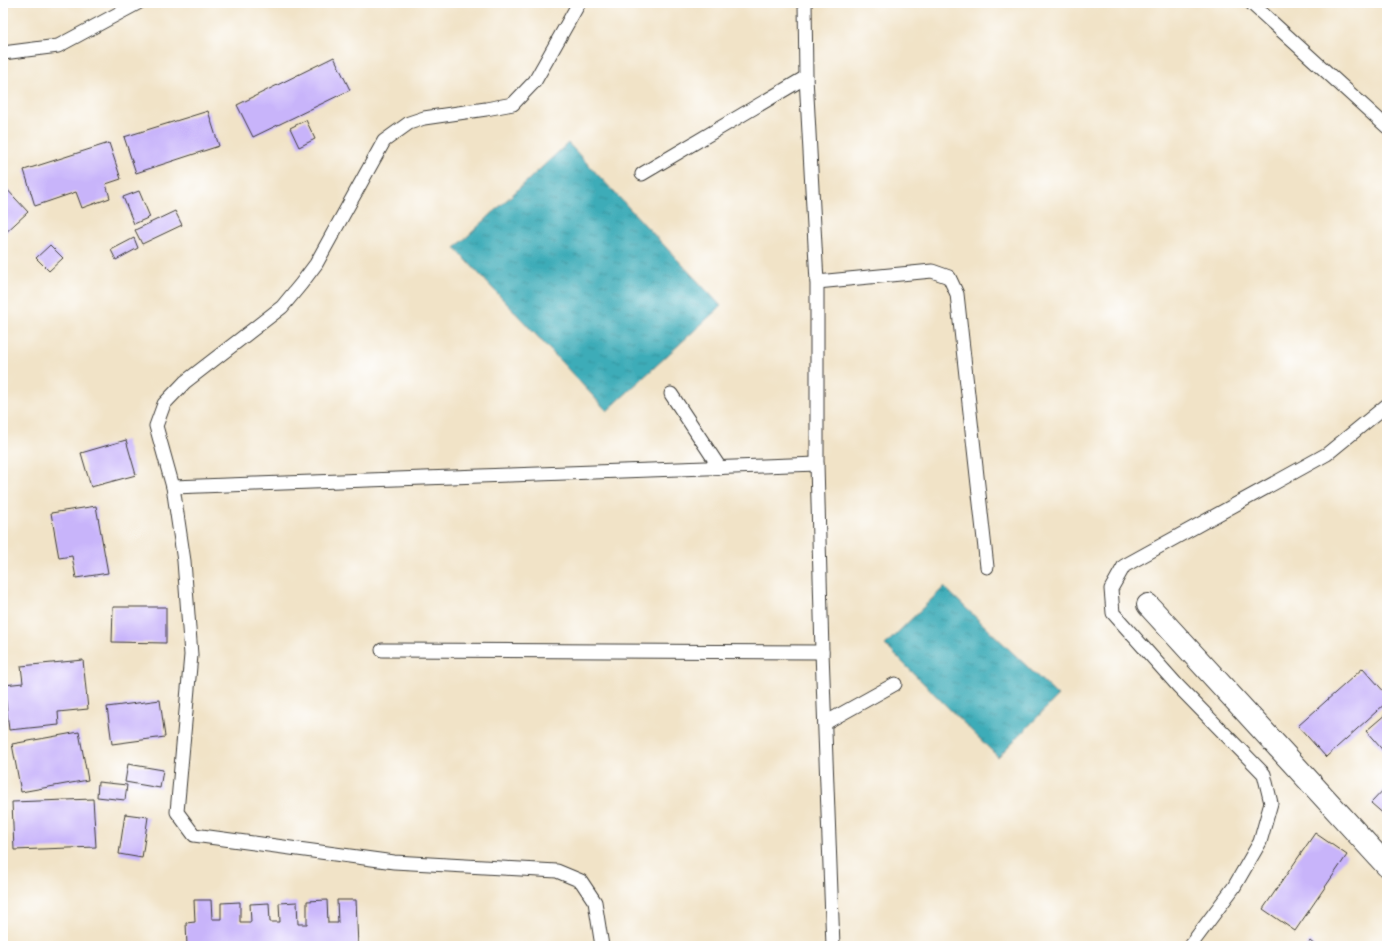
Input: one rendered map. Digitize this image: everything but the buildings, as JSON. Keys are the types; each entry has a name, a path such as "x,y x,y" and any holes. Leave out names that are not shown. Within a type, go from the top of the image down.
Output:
{"street":[{"path":"1148,605 1387,866"}],"lane":[{"path":"3,53 58,46 138,3"},
{"path":"579,3 535,81 513,104 424,118 409,123 384,141 316,264 301,284 282,307 184,382 164,404 156,426 172,487 184,561 191,655 177,812 194,835 394,862 557,871 581,881 595,902 602,946"},
{"path":"805,3 806,77 817,282 817,464 822,652 833,946"},
{"path":"1252,3 1387,127"},
{"path":"642,174 806,77"},
{"path":"817,282 932,271 949,277 957,294 987,567"},
{"path":"671,394 720,468"},
{"path":"1190,946 1234,887 1260,842 1271,803 1264,774 1178,686 1113,613 1111,589 1124,566 1327,454 1387,405"},
{"path":"172,487 817,464"},
{"path":"382,650 822,652"},
{"path":"825,723 895,684"}],"water":[{"path":"568,143 721,306 607,411 455,248"},
{"path":"944,587 1058,696 998,757 885,645"}]}
